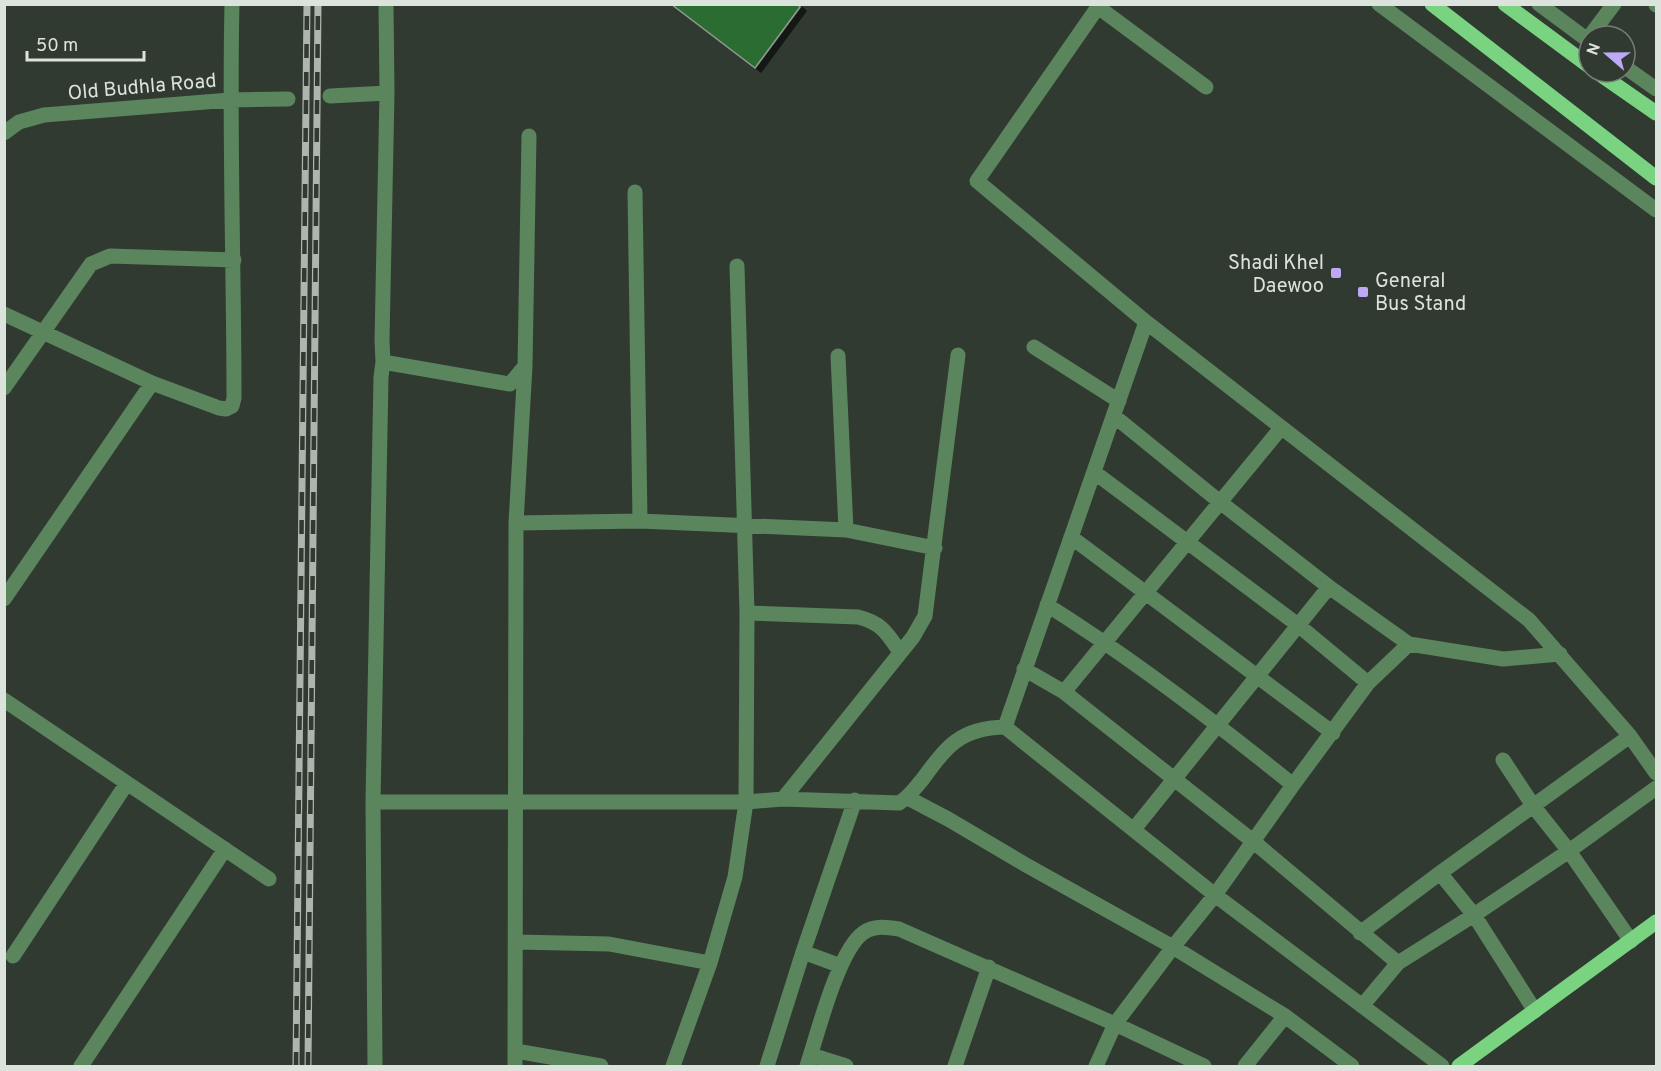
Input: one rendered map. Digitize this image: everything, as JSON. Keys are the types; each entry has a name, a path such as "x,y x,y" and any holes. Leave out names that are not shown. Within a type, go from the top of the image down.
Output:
{"main road":[{"path":"1432,4 1656,178"},
{"path":"1505,4 1577,58"},
{"path":"1614,84 1656,113"},
{"path":"1459,1066 1656,922"}],"street":[{"path":"4,314 152,383 219,408 226,409 232,406 234,399 234,260 230,100 232,4"},
{"path":"375,1066 373,802 383,362 386,4"},
{"path":"1379,4 1656,210"},
{"path":"1539,4 1577,31"},
{"path":"1600,24 1614,4"},
{"path":"1206,87 1099,6 977,180 1146,322 1529,620 1630,736 1656,773"},
{"path":"1573,56 1577,52"},
{"path":"1637,76 1656,89"},
{"path":"330,96 387,93"},
{"name":"Old Budhla Road","path":"4,133 19,122 44,115 230,100 288,99"},
{"path":"515,1066 516,523 525,366 529,136"},
{"path":"634,192 640,521"},
{"path":"4,388 92,264 110,256 234,260"},
{"path":"673,1066 710,963 735,878 746,802 747,613 737,266"},
{"path":"1005,727 1146,322"},
{"path":"1034,347 1116,408 1220,502 1329,587 1409,644 1503,659 1560,654"},
{"path":"783,799 913,637 926,616 958,355"},
{"path":"838,356 846,530"},
{"path":"383,362 510,384 525,366"},
{"path":"4,599 152,383"},
{"path":"1064,692 1281,428"},
{"path":"1094,472 1299,625 1368,683"},
{"path":"516,523 640,521 846,530 935,548"},
{"path":"1071,537 1333,733"},
{"path":"1134,829 1329,587"},
{"path":"1047,605 1105,642 1218,725 1293,785"},
{"path":"747,613 858,617 870,620 886,631 900,652"},
{"path":"1096,1066 1115,1024 1215,895 1368,683 1409,644"},
{"path":"1024,669 1064,692 1254,842 1398,963"},
{"path":"4,700 269,879"},
{"path":"373,802 746,802 783,799 899,803 908,798 945,749 957,739 971,731 986,727 1005,727 1215,895 1442,1066"},
{"path":"1360,933 1630,736"},
{"path":"1503,760 1534,807 1569,851 1631,941"},
{"path":"13,956 127,783"},
{"path":"1362,1006 1398,963 1569,851 1656,788"},
{"path":"908,798 1173,947 1285,1016 1352,1066"},
{"path":"767,1066 855,800"},
{"path":"81,1066 225,849"},
{"path":"1440,873 1474,915 1534,1011"},
{"path":"846,1066 809,1061 841,966 856,939 865,931 876,927 899,929 989,967 1204,1066"},
{"path":"516,942 609,944 710,963"},
{"path":"803,952 841,966"},
{"path":"955,1066 989,967"},
{"path":"1245,1066 1285,1016"},
{"path":"516,1051 601,1066"}],"building":[{"path":"671,4 797,4 800,7 755,68"}],"railway":[{"path":"296,1066 307,4"},
{"path":"308,1066 318,4"}],"place":[{"name":"Shadi Khel Daewoo","path":"1336,273"},
{"name":"General Bus Stand","path":"1363,292"}]}
